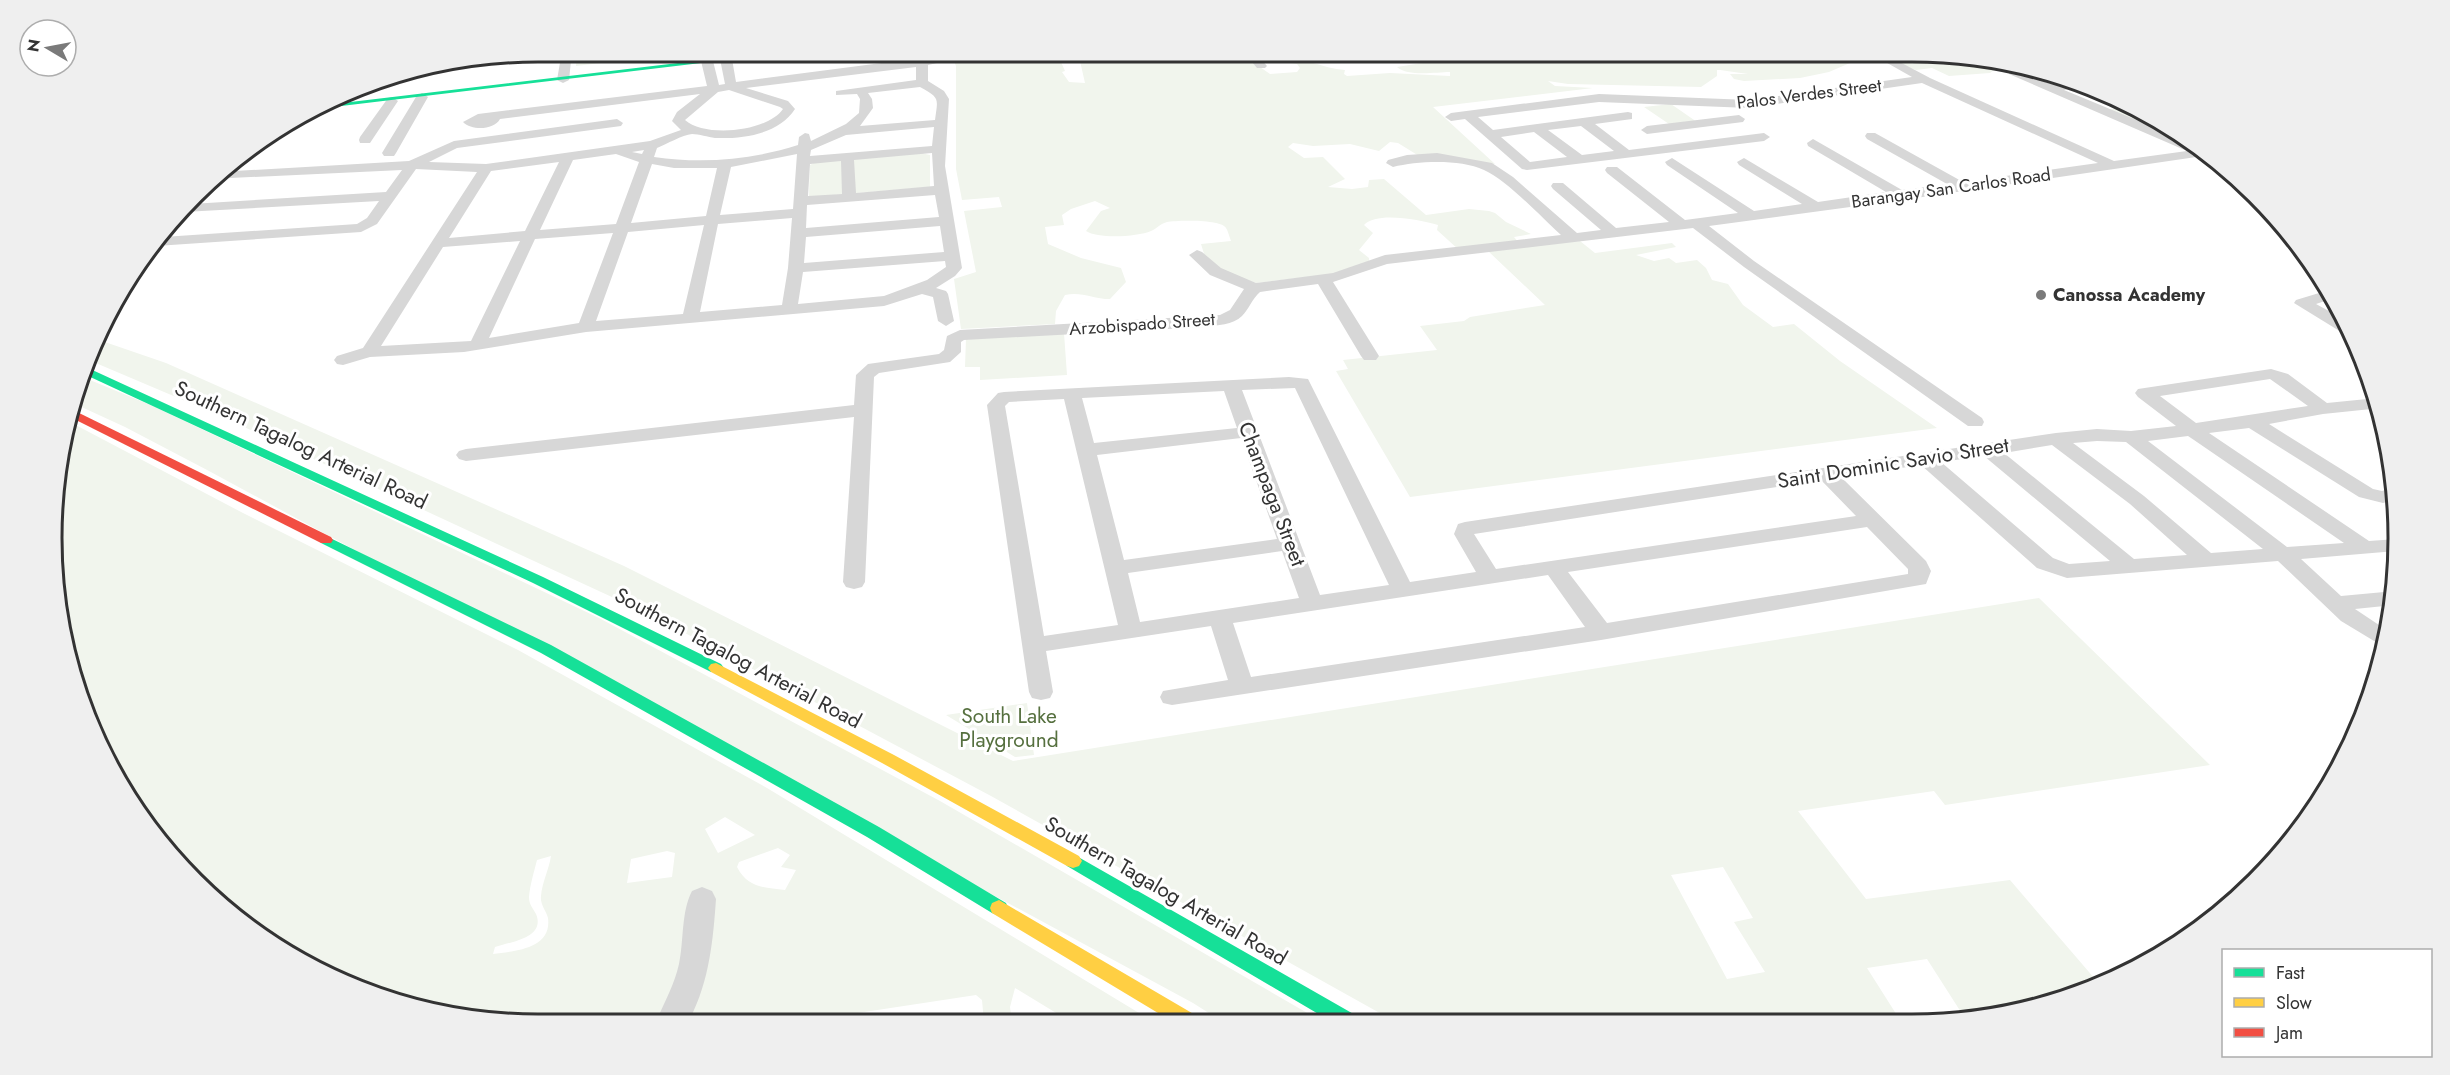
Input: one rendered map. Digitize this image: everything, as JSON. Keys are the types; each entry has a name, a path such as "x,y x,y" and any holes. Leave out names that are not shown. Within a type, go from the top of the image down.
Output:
{"main road":[{"path":"337,106 699,62"},
{"name":"Southern Tagalog Arterial Road","path":"91,373 165,404 545,583 688,654 951,794 1336,1014"},
{"path":"78,416 546,649 873,832 1177,1014"}],"street":[{"path":"563,80 565,62"},
{"path":"707,62 713,83"},
{"path":"726,62 729,81"},
{"path":"454,145 465,128 472,124 483,124 494,120 487,117 713,83 925,62"},
{"path":"1258,62 1261,66"},
{"path":"1892,62 1927,80"},
{"path":"920,63 922,83"},
{"path":"2017,74 2174,140"},
{"name":"Palos Verdes Street","path":"1451,117 1604,98 1753,104 1917,79 1927,80 2113,165"},
{"path":"713,83 679,118 681,126 690,131 727,134 771,125 789,112 787,106 729,81"},
{"path":"343,360 369,352 478,344 586,327 884,301 919,288 951,272 954,268 948,221 941,190 938,149 943,99 940,93 922,83 840,93"},
{"path":"2050,88 2064,86"},
{"path":"804,154 856,123 867,111 866,99 860,91"},
{"path":"389,153 422,97"},
{"path":"1604,98 1647,130 1671,155 1752,216"},
{"path":"365,140 392,101"},
{"path":"1468,115 1527,166 1626,154 1671,155 1764,137 1727,109 1726,104"},
{"path":"1491,134 1628,116"},
{"path":"1647,130 1739,118"},
{"path":"1584,122 1626,154"},
{"path":"165,242 362,228 372,221 412,165 454,145 617,123"},
{"path":"771,125 805,134 942,123"},
{"path":"595,126 600,139 613,150 646,160 683,164 804,154 847,156 938,149"},
{"path":"1537,128 1578,159"},
{"path":"230,175 412,165 486,168 652,145 690,131"},
{"path":"789,309 796,268 805,134"},
{"path":"1871,136 1963,187"},
{"path":"1813,143 1902,196"},
{"path":"586,327 652,145"},
{"name":"Barangay San Carlos Road","path":"1689,224 1902,196 2193,153"},
{"path":"478,344 568,156"},
{"path":"847,156 849,197"},
{"path":"1393,163 1407,159 1433,157 1486,166 1508,180 1574,238"},
{"path":"690,319 725,162"},
{"path":"1744,162 1817,207"},
{"path":"369,352 486,168"},
{"path":"1612,170 1976,422"},
{"path":"203,240 273,173"},
{"path":"1558,186 1612,233"},
{"path":"439,243 712,220 849,197 941,190"},
{"path":"195,208 388,196"},
{"path":"799,233 948,221"},
{"path":"1197,255 1208,267 1220,274 1255,288 1323,279 1354,272 1384,260 1689,224"},
{"path":"796,268 952,256"},
{"path":"1323,279 1371,356"},
{"path":"919,288 940,294 946,321"},
{"name":"Arzobispado Street","path":"854,582 864,378 868,371 878,367 942,359 952,352 953,340 960,335 1150,327 1214,321 1236,314 1246,296 1255,288"},
{"path":"2323,297 2302,303 2337,322"},
{"path":"2323,409 2282,378 2271,374 2144,393 2192,429 2366,548"},
{"path":"1041,692 996,405 1000,399 1010,396 1072,395 1294,382 1304,385 1403,590"},
{"name":"Champaga Street","path":"1231,385 1312,604"},
{"path":"1072,395 1131,630"},
{"name":"Saint Dominic Savio Street","path":"1491,578 1464,534 1465,528 2056,439 2097,435 2131,437 2369,404"},
{"path":"466,455 863,410"},
{"path":"2252,422 2366,493 2386,496"},
{"path":"1086,450 1248,432"},
{"path":"2131,437 2284,555 2338,603 2349,616 2378,635"},
{"path":"2056,439 2137,500 2206,560"},
{"path":"1988,449 2129,566"},
{"path":"1926,459 2051,567 2067,572 2388,546"},
{"path":"1172,697 1601,632 1918,579 1920,571 1918,566 1826,474"},
{"path":"1034,645 1871,520"},
{"path":"1116,568 1291,543"},
{"path":"1554,568 1601,632"},
{"path":"2338,603 2384,599"},
{"path":"1220,618 1242,686"},
{"path":"675,1014 686,993 697,951 702,899"}],"green space":[{"path":"576,62 609,62 576,66"},
{"path":"954,62 1061,62 1065,71 1062,72 1069,82 1085,83 1080,62 1255,62 1270,74 1297,72 1300,68 1297,64 1283,62 1308,62 1345,70 1344,74 1347,76 1390,73 1450,76 1450,72 1415,73 1397,67 1428,62 1852,62 1829,72 1800,78 1744,81 1734,79 1730,74 1748,74 1717,70 1717,76 1701,87 1568,84 1548,81 1555,86 1593,88 1433,107 1495,164 1419,156 1398,143 1390,142 1379,151 1350,144 1313,146 1293,143 1288,147 1304,158 1323,157 1345,179 1328,187 1352,189 1368,187 1369,180 1384,179 1426,215 1469,209 1495,213 1506,222 1531,234 1514,237 1519,243 1459,250 1437,230 1438,225 1399,218 1379,218 1364,225 1373,233 1359,250 1369,258 1369,261 1342,273 1256,283 1222,271 1205,257 1201,244 1231,241 1223,225 1198,221 1172,221 1137,235 1092,234 1086,231 1101,211 1110,208 1095,201 1071,209 1062,215 1064,225 1045,227 1048,244 1081,258 1121,268 1126,282 1110,299 1076,294 1065,295 1056,311 1055,324 961,329 954,279 976,272 964,211 1002,207 999,197 962,200 956,169"},
{"path":"1891,62 1944,63 1994,70 1990,73 1949,76 1932,68 1916,70"},
{"path":"1671,104 1697,122 1669,124 1644,107"},
{"path":"2117,108 2165,134 2106,110"},
{"path":"921,153 930,155 930,187 809,197 810,165 818,161"},
{"path":"1580,241 1595,253 1672,243 1676,247 1636,255 1654,261 1669,258 1676,263 1697,260 1706,268 1712,280 1728,284 1743,305 1773,327 1794,324 1840,361 1937,428 1410,497 1336,371 1348,369 1343,360 1437,350 1420,326 1464,321 1470,317 1545,305 1488,251"},
{"path":"1064,333 1067,375 980,380 980,367 965,367 966,338"},
{"path":"104,342 166,363 624,566 1013,761 2039,598 2210,765 1945,805 1934,791 1798,811 1866,899 2010,880 2094,977 2066,988 2005,1004 1960,1010 1927,959 1867,968 1896,1014 1381,1014 991,796 653,616 216,414 95,363","holes":["1723,867 1753,918 1734,922 1765,972 1727,979 1671,875"]},
{"path":"89,380 153,406 599,618 940,801 1309,1014 1210,1014 125,427 80,406"},
{"path":"76,425 243,513 518,650 767,788 1141,1014 1058,1014 1015,988 1010,1007 1011,1014 983,1014 982,1000 976,995 851,1014 680,1014 687,957 667,1014 538,1014 475,1009 414,997 355,977 299,950 248,915 224,895 180,851 142,802 111,748 87,691 71,630 63,569 63,506","holes":["725,817 755,835 718,853 705,829","778,848 790,855 781,867 796,870 785,890 751,883 741,874 737,867 739,862","667,851 675,853 672,877 627,883 631,859","551,856 541,896 548,918 548,928 544,936 530,946 493,954 495,947 525,938 536,929 538,922 529,897 531,883 537,860"]},
{"name":"South Lake Playground","path":"1027,703 1034,755 1015,757 946,715"}],"traffic: fast":[{"path":"338,106 705,62"},
{"path":"91,373 538,580 716,668"},
{"path":"326,540 546,649 873,832 999,908"},
{"path":"1073,861 1336,1014"}],"traffic: slow":[{"path":"716,668 1073,861"},
{"path":"999,908 1177,1014"}],"traffic: jam":[{"path":"78,416 326,540"}],"place":[{"name":"Canossa Academy","path":"2041,295"}]}
